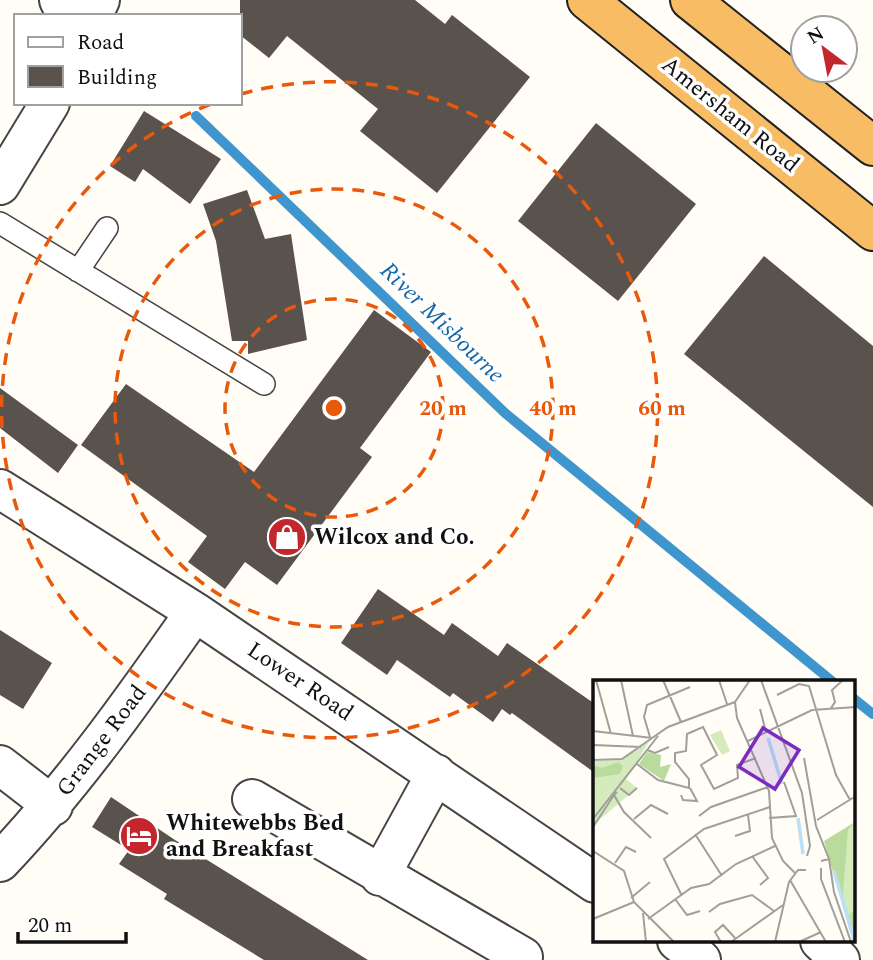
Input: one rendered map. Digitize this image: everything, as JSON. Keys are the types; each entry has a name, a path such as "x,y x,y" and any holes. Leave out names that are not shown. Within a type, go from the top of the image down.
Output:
{"highway":[{"name":"Amersham Road","path":"587,0 873,231"},
{"path":"690,0 873,146"}],"street":[{"path":"0,185 49,105"},
{"name":"Lower Road","path":"0,489 195,612 593,882"},
{"name":"Grange Road","path":"0,862 53,806 117,723 195,612"},
{"path":"0,765 53,806"},
{"path":"380,876 436,774"},
{"path":"252,799 523,957"},
{"path":"821,942 840,960"}],"lane":[{"path":"0,223 264,384"},
{"path":"78,271 107,228"}],"building":[{"path":"240,0 415,0 445,24 452,15 530,77 437,193 360,131 378,109 287,36 269,58 242,37"},
{"path":"144,111 221,159 190,204 143,169 135,182 110,166"},
{"path":"596,123 696,204 618,301 518,221"},
{"path":"247,190 265,239 291,234 307,340 248,354 248,341 232,341 216,241 203,204"},
{"path":"764,256 873,346 873,507 684,354"},
{"path":"374,310 431,352 360,448 372,457 277,585 245,562 225,589 188,562 207,536 81,445 126,384 254,472"},
{"path":"0,388 78,445 58,473 0,428"},
{"path":"378,589 444,635 452,623 498,656 507,643 593,703 593,772 512,713 510,715 502,709 493,722 453,693 450,697 397,660 387,675 341,643"},
{"path":"0,630 52,663 23,709 0,695"},
{"path":"111,797 368,960 264,960 164,899 167,894 119,864 129,850 92,827"}],"waterway":[{"name":"River Misbourne","path":"196,116 505,413 831,680"},
{"name":"River Misbourne","path":"856,701 873,714"}],"place":[{"name":"Wilcox and Co.","path":"287,537"},
{"name":"Whitewebbs Bed and Breakfast","path":"139,836"}]}
